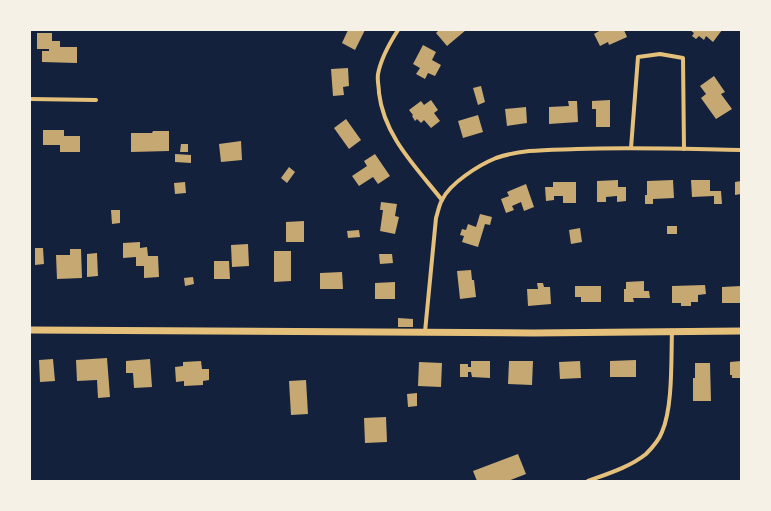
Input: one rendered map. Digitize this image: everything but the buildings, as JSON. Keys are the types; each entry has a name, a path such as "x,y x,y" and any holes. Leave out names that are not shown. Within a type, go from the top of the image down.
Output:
{"street":[{"path":"398,30 384,52 377,76 381,106 387,125 399,147 442,200"},
{"path":"631,148 638,57 660,54 683,58 684,149"},
{"path":"30,99 96,100"},
{"path":"425,332 436,218 442,200 449,190 460,179 478,167 496,158 514,153 539,150 631,148 741,150"},
{"path":"30,330 425,332 741,331"},
{"path":"588,481 633,462 650,449 662,432 668,414 672,332"}]}
